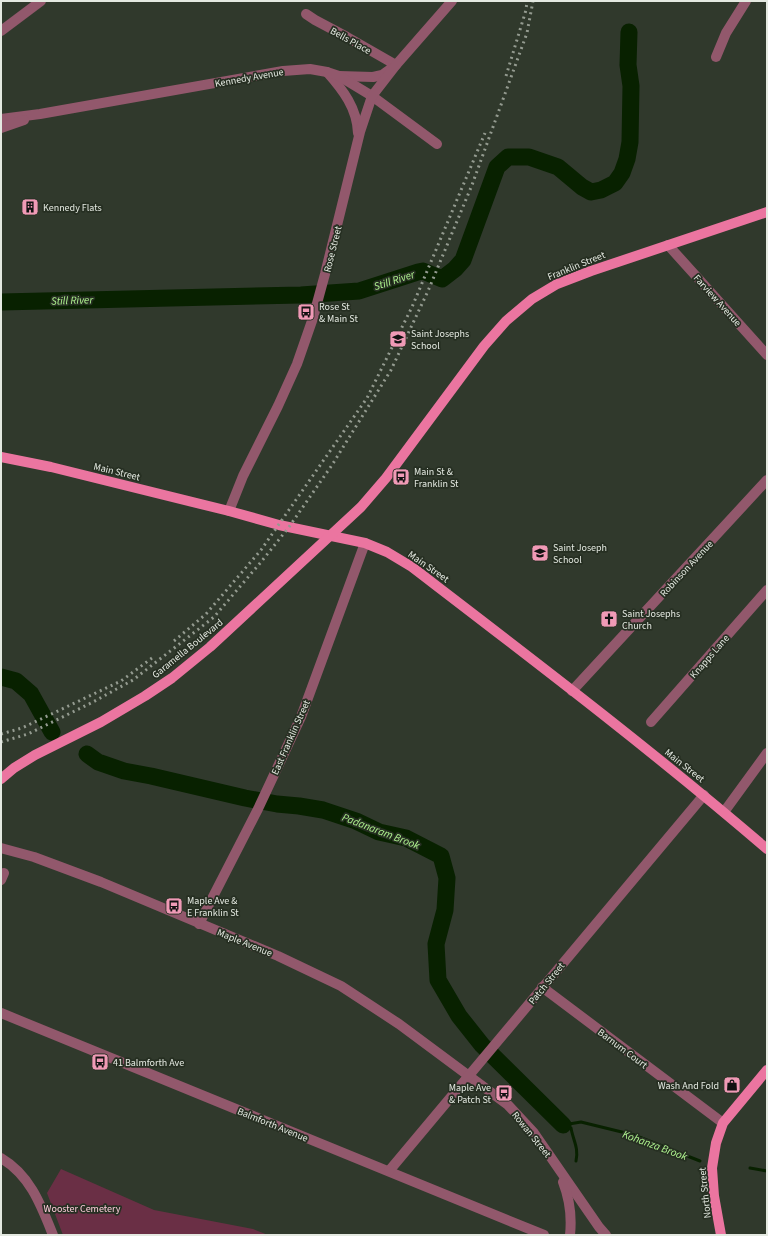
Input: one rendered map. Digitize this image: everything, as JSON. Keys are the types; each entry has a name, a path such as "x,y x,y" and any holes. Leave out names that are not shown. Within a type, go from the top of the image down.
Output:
{"main road":[{"name":"Franklin Street","path":"330,535 361,507 386,478 484,346 506,321 532,299 557,284 767,212"},
{"name":"Main Street","path":"1,457 52,467 279,525 365,543 387,552 412,567 572,691 704,795 767,849"},
{"name":"Garamella Boulevard","path":"1,779 14,768 102,722 172,678 210,647 330,535"},
{"name":"North Street","path":"721,1235 712,1168 716,1144 723,1123 766,1073"}],"street":[{"path":"1,31 41,1"},
{"name":"Rose Street","path":"229,511 243,476 297,364 313,318 358,139 372,96 396,65 452,1"},
{"path":"716,57 726,33 746,1"},
{"name":"Bells Place","path":"306,14 396,65"},
{"path":"339,76 373,77 382,75 396,65"},
{"name":"Kennedy Avenue","path":"1,118 40,114 283,71 310,69 339,76 372,96 437,144"},
{"path":"327,72 344,92 354,109 358,126 358,139"},
{"name":"Kennedy Avenue","path":"1,128 40,114"},
{"name":"Farview Avenue","path":"668,245 767,355"},
{"name":"Robinson Avenue","path":"572,691 767,480"},
{"name":"East Franklin Street","path":"199,924 258,809 301,718 365,543"},
{"name":"Knapps Lane","path":"651,722 767,590"},
{"path":"724,812 767,753"},
{"name":"Patch Street","path":"389,1171 484,1060 542,987 704,795"},
{"name":"Maple Avenue","path":"1,848 34,857 101,882 278,956 341,986 399,1024 470,1076"},
{"name":"Barnum Court","path":"542,987 723,1123"},
{"name":"Balmforth Avenue","path":"1,1013 544,1235"},
{"name":"Rowan Street","path":"470,1076 508,1105 534,1133 606,1235"},
{"path":"1,1158 23,1176 38,1199 53,1235"},
{"name":"Rowan Street","path":"556,1164 569,1198 572,1220 570,1235"}],"green space":[{"name":"Wooster Cemetery","path":"61,1169 154,1210 253,1229 268,1235 63,1235 47,1193"}],"waterway":[{"name":"Still River","path":"1,302 301,295 359,291 423,271 442,279 455,269 463,260 497,167 508,157 529,157 558,167 582,187 591,192 601,190 615,183 622,173 627,159 630,142 631,86 628,65 629,32"},
{"name":"Padanaram Brook","path":"1,677 16,681 31,694 52,732"},
{"name":"Padanaram Brook","path":"87,754 98,762 124,771 245,798 323,810 356,821 379,832 406,838 441,856 447,878 445,910 436,944 438,980 459,1016 482,1045 563,1125"},
{"name":"Kohanza Brook","path":"563,1125 581,1122 634,1135 700,1161"},
{"name":"Padanaram Brook","path":"565,1126 571,1128 576,1148 576,1161"},
{"name":"Kohanza Brook","path":"750,1168 767,1171"}],"railway":[{"path":"506,76 526,10 527,1"},
{"path":"1,742 28,734 93,702 133,680 214,617 289,527 332,465 391,370 428,291 472,185 527,33 533,1"},
{"path":"174,641 206,614 261,550 367,398 412,307 485,133"},
{"path":"1,734 22,728 121,681 152,658"}],"place":[{"name":"Kennedy Flats","path":"30,207"},
{"name":"Rose St & Main St","path":"306,312"},
{"name":"Saint Josephs School","path":"398,339"},
{"name":"Main St & Franklin St","path":"401,477"},
{"name":"Saint Joseph School","path":"540,553"},
{"name":"Saint Josephs Church","path":"609,619"},
{"name":"Maple Ave & E Franklin St","path":"174,906"},
{"name":"41 Balmforth Ave","path":"100,1062"},
{"name":"Wash And Fold","path":"732,1085"},
{"name":"Maple Ave & Patch St","path":"504,1093"}]}
